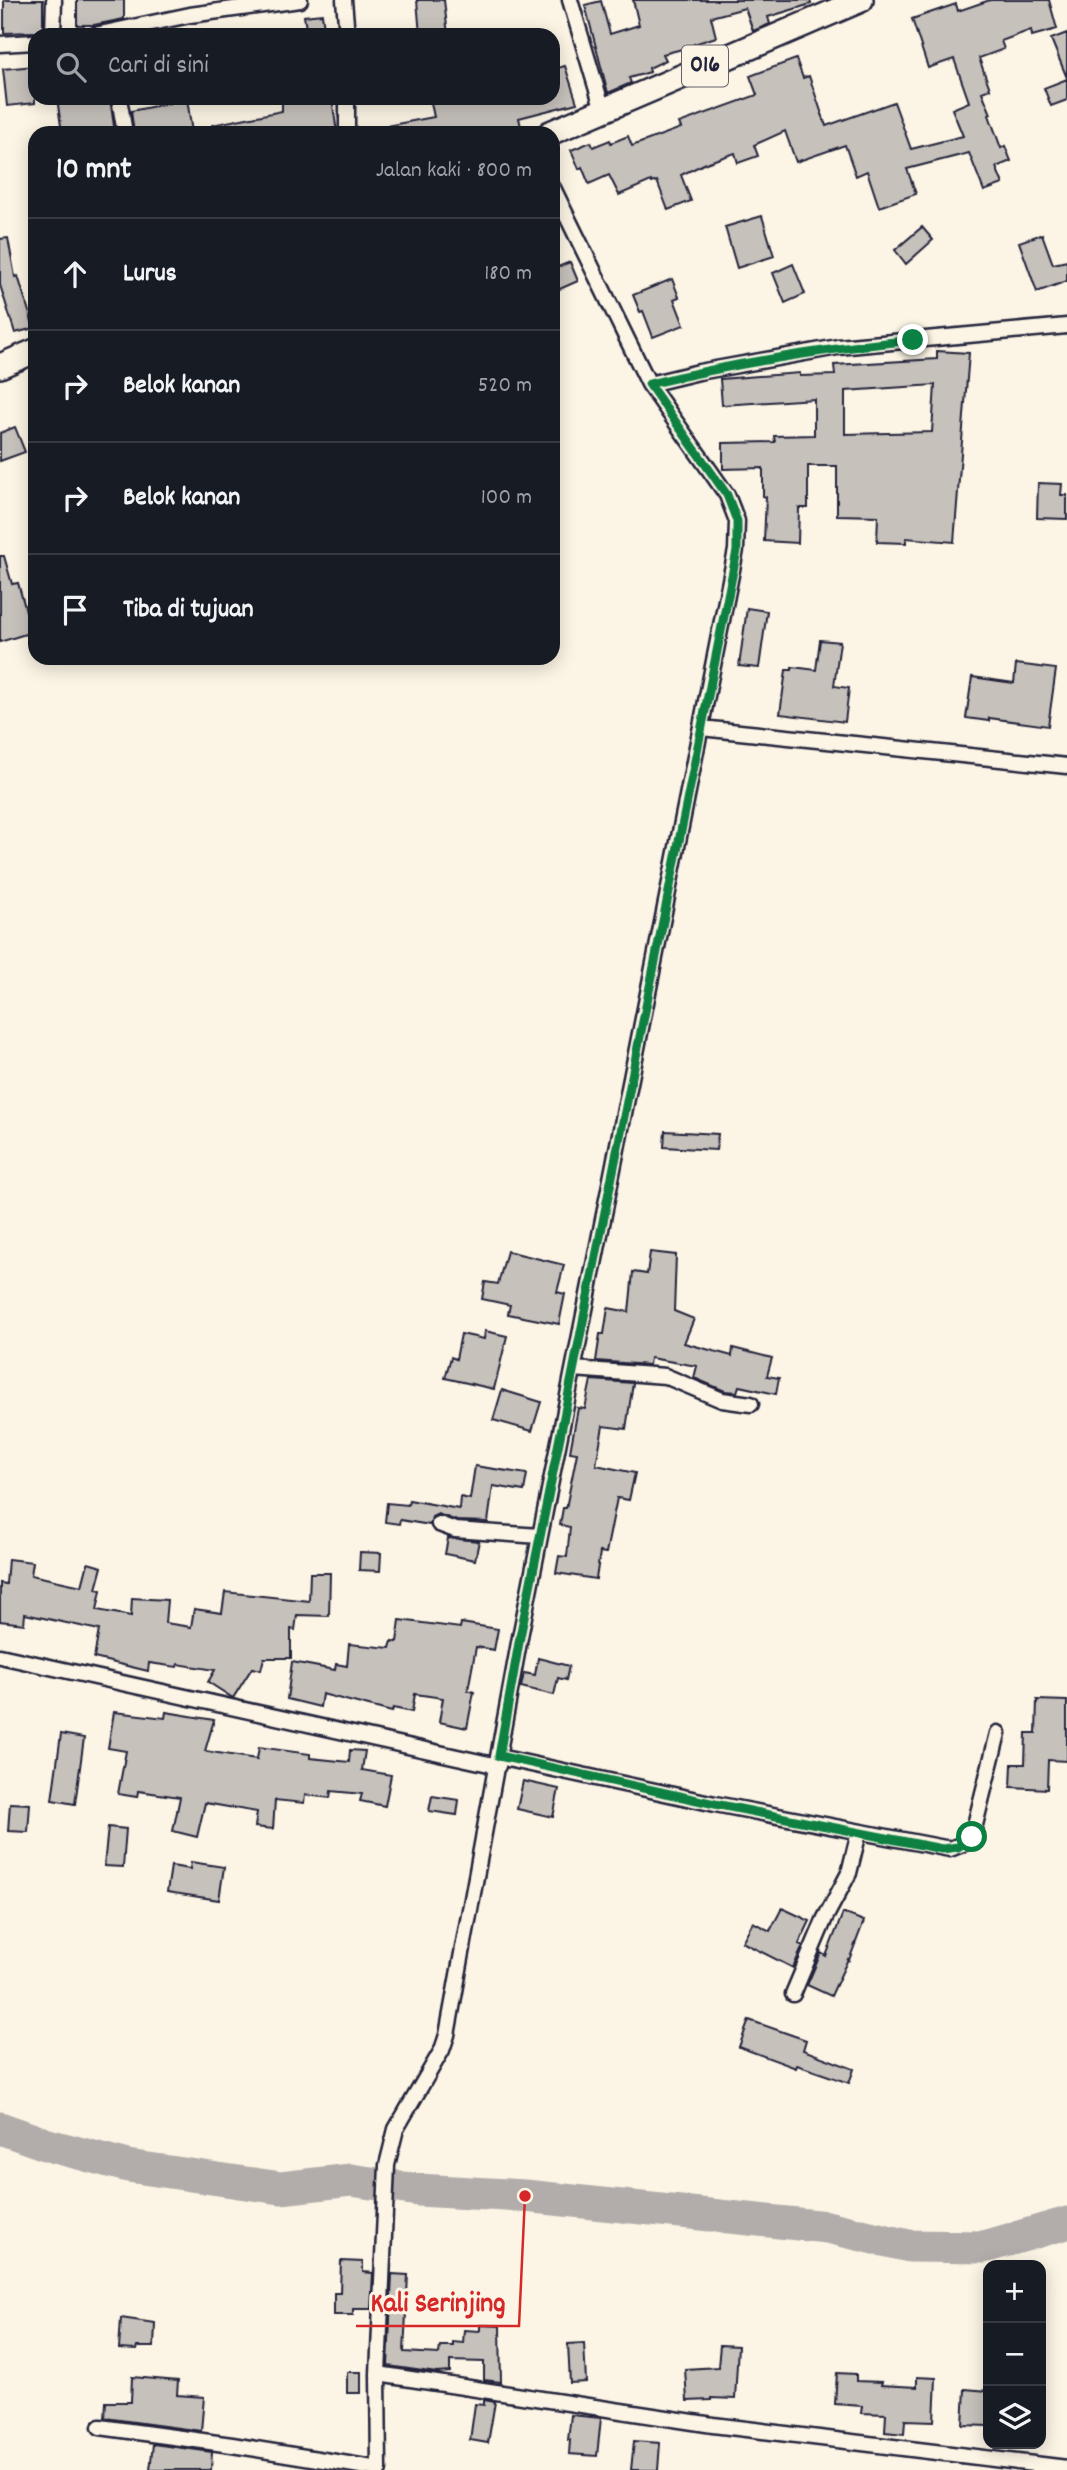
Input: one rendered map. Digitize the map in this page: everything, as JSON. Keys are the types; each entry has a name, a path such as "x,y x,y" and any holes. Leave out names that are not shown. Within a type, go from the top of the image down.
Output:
{"main road":[{"name":"016","path":"560,129 861,0"},
{"path":"0,366 28,355"}],"street":[{"path":"53,28 54,0"},
{"path":"130,28 190,15 300,0"},
{"path":"344,0 346,28"},
{"path":"570,0 603,110"},
{"path":"0,44 28,42"},
{"path":"120,105 124,126"},
{"path":"347,105 347,126"},
{"path":"100,2427 379,2469 378,2374 387,2165 396,2129 442,2050 447,2035 540,1536 737,551 737,521 727,495 649,384 560,202"},
{"path":"649,384 699,372 838,347 1067,326"},
{"path":"701,727 1067,766"},
{"path":"574,1369 665,1376 722,1400 751,1404"},
{"path":"439,1524 455,1530 540,1536"},
{"path":"0,1656 498,1761 942,1849 950,1849 972,1837 998,1732"},
{"path":"793,1994 825,1918 849,1873 859,1832"},
{"path":"378,2374 713,2425 1067,2468"}],"building":[{"path":"4,0 43,0 43,28 28,28 28,32 4,33"},
{"path":"77,0 124,0 124,19 94,25 77,25"},
{"path":"417,0 444,0 447,28 419,28"},
{"path":"633,0 810,0 811,4 768,17 770,24 753,31 745,8 711,17 716,37 663,54 666,60 649,68 650,72 629,78 631,83 608,93 585,5 601,1 610,34 639,25"},
{"path":"990,0 1049,0 1057,29 1032,36 1031,30 1001,41 1004,49 979,58 990,89 982,92 991,114 989,115 1001,148 1005,146 1011,161 996,167 1003,184 984,191 969,153 907,169 916,194 879,207 867,171 856,176 845,145 796,162 785,131 754,145 758,156 738,163 735,153 681,175 691,201 668,210 657,181 619,195 609,175 589,184 571,150 591,142 593,147 628,136 632,146 681,128 679,123 757,95 750,76 796,59 803,78 809,76 826,126 894,102 911,149 963,136 952,109 969,102 954,59 928,68 912,19 956,4 958,11"},
{"path":"322,14 324,28 306,28 304,16"},
{"path":"1067,33 1067,78 1051,39"},
{"path":"565,66 577,103 519,118 521,126 386,126 434,117 431,105 560,105 560,67"},
{"path":"28,67 28,104 7,106 3,69"},
{"path":"1067,79 1067,100 1051,106 1044,88"},
{"path":"58,105 111,105 114,126 61,126"},
{"path":"160,105 188,105 191,126 133,126 131,111"},
{"path":"282,105 333,105 336,126 212,126 212,125 282,111"},
{"path":"762,216 774,256 737,268 725,227"},
{"path":"922,227 933,240 906,264 895,250"},
{"path":"1042,234 1053,264 1067,261 1067,281 1037,292 1019,242"},
{"path":"8,238 15,277 18,276 28,308 28,330 15,333 0,285 0,239"},
{"path":"570,262 578,281 560,289 560,266"},
{"path":"793,264 805,294 785,303 773,273"},
{"path":"672,279 679,297 674,299 684,325 653,337 643,311 640,312 633,295"},
{"path":"937,351 969,353 954,542 906,538 906,543 877,542 878,516 837,515 837,466 808,466 808,508 799,508 798,543 764,541 766,497 763,496 763,468 723,469 723,443 775,442 774,436 814,435 814,399 722,405 720,379 800,373 800,376 835,375 834,365 937,359","holes":["935,385 932,432 845,434 845,391"]},
{"path":"15,427 25,452 0,461 0,433"},
{"path":"1038,483 1062,484 1061,495 1067,495 1067,519 1037,518"},
{"path":"0,556 4,556 12,584 18,583 28,618 28,633 0,642"},
{"path":"747,608 767,611 759,668 739,666"},
{"path":"820,640 840,642 834,686 849,688 845,722 780,714 786,670 792,670 792,667 816,670"},
{"path":"1016,664 1056,669 1048,726 989,718 989,721 966,718 972,677 1014,683"},
{"path":"665,1131 718,1134 716,1150 664,1147"},
{"path":"507,1251 564,1265 557,1292 565,1294 559,1324 508,1314 510,1305 482,1299 485,1282 498,1284"},
{"path":"650,1252 676,1255 674,1311 694,1319 684,1343 732,1356 733,1348 772,1358 767,1376 779,1378 776,1394 739,1386 737,1392 725,1391 694,1378 697,1366 650,1358 649,1365 596,1361 608,1308 629,1312 633,1272 647,1274"},
{"path":"485,1331 507,1336 494,1389 445,1378 451,1357 456,1359 461,1334 484,1339"},
{"path":"591,1380 633,1383 626,1429 603,1426 596,1465 635,1473 629,1500 617,1498 606,1553 600,1552 596,1579 556,1573 559,1556 567,1557 570,1527 560,1525 577,1453 570,1452 578,1408 585,1409"},
{"path":"502,1390 541,1402 532,1431 493,1420"},
{"path":"475,1466 527,1474 524,1491 493,1486 488,1522 457,1521 438,1514 432,1517 430,1525 400,1520 399,1524 385,1522 387,1503 408,1505 409,1500 459,1509 460,1497 470,1499"},
{"path":"448,1538 479,1541 475,1560 445,1554"},
{"path":"360,1552 381,1553 380,1571 359,1570"},
{"path":"8,1559 33,1562 31,1575 82,1586 88,1563 102,1567 96,1589 101,1590 97,1610 131,1616 132,1598 167,1600 165,1623 191,1627 194,1609 222,1613 225,1592 309,1601 310,1573 330,1573 329,1616 297,1615 295,1630 291,1629 291,1658 264,1658 261,1670 252,1668 233,1698 208,1682 215,1670 149,1663 148,1671 94,1658 99,1630 25,1614 24,1624 0,1621 0,1583 6,1584"},
{"path":"400,1620 460,1628 461,1623 498,1629 494,1650 476,1647 468,1690 474,1692 467,1728 439,1722 443,1698 415,1694 412,1712 393,1708 392,1712 322,1694 320,1707 287,1699 292,1662 335,1670 336,1664 347,1666 349,1644 390,1648 392,1641 397,1642"},
{"path":"538,1658 569,1666 566,1680 558,1678 554,1695 521,1687 524,1673 535,1675"},
{"path":"1037,1700 1067,1701 1067,1761 1048,1760 1047,1789 1011,1787 1012,1764 1025,1764 1026,1733 1036,1733"},
{"path":"114,1712 165,1718 166,1712 214,1720 205,1751 257,1759 259,1747 310,1754 310,1758 349,1762 350,1750 365,1751 362,1770 391,1775 385,1806 360,1801 362,1794 331,1791 330,1798 305,1795 304,1803 275,1800 273,1829 255,1827 257,1812 205,1803 197,1837 173,1831 180,1797 138,1791 137,1797 118,1794 126,1751 108,1748"},
{"path":"61,1734 84,1738 75,1804 52,1800"},
{"path":"523,1781 559,1789 553,1817 517,1809"},
{"path":"432,1796 459,1800 457,1815 429,1811"},
{"path":"10,1803 30,1804 28,1832 8,1831"},
{"path":"108,1827 126,1829 123,1867 104,1866"},
{"path":"191,1862 224,1867 219,1900 167,1892 171,1866 190,1869"},
{"path":"782,1908 810,1921 799,1944 803,1946 793,1968 742,1942 753,1922 770,1931"},
{"path":"843,1913 864,1921 831,1996 807,1985 821,1953 826,1956"},
{"path":"749,2020 806,2040 803,2050 854,2069 849,2083 797,2065 796,2068 739,2047"},
{"path":"341,2261 363,2262 363,2272 373,2273 371,2309 353,2309 353,2315 334,2315 334,2293 340,2293"},
{"path":"392,2274 408,2275 404,2352 439,2354 440,2346 453,2346 453,2342 463,2343 464,2330 480,2331 480,2325 500,2326 501,2382 484,2380 484,2362 450,2361 450,2372 437,2373 388,2366"},
{"path":"121,2318 155,2323 154,2347 119,2349"},
{"path":"584,2343 586,2382 570,2383 568,2344"},
{"path":"720,2345 738,2346 735,2399 687,2401 685,2369 718,2367"},
{"path":"347,2372 361,2372 361,2393 347,2393"},
{"path":"837,2373 856,2374 856,2381 917,2387 917,2377 936,2378 934,2421 905,2420 904,2434 885,2432 886,2414 861,2413 862,2406 835,2404"},
{"path":"132,2377 178,2381 177,2395 204,2397 201,2431 105,2418 106,2402 131,2402"},
{"path":"965,2389 983,2391 983,2426 963,2425"},
{"path":"484,2400 495,2402 488,2443 470,2440 475,2404 484,2405"},
{"path":"571,2415 601,2418 597,2456 569,2454"},
{"path":"634,2441 660,2443 658,2470 631,2470"},
{"path":"153,2444 212,2452 211,2470 150,2470"}],"waterway":[{"path":"0,2128 48,2145 128,2166 281,2188 351,2180 418,2190 525,2196 827,2227 909,2246 984,2247 1067,2223"}],"place":[{"name":"Kali Serinjing","path":"525,2196"}],"route":[{"path":"913,340 838,347 699,372 649,384 727,495 737,521 737,551 520,1637 499,1756 715,1804 942,1849 958,1847 972,1837"}]}
